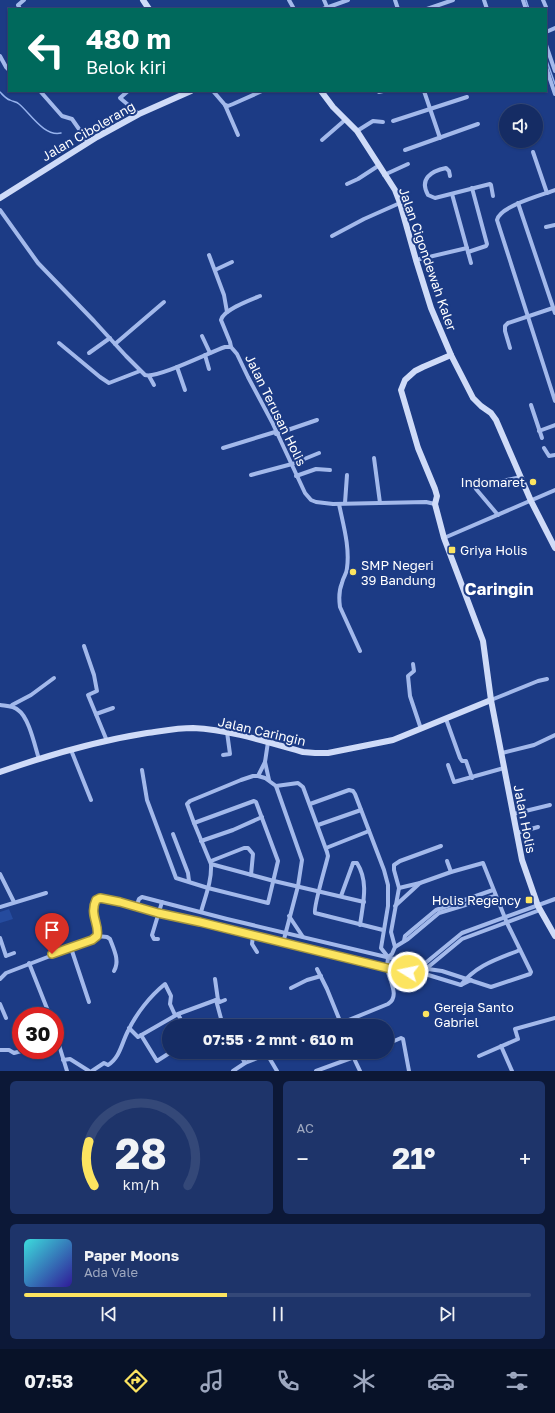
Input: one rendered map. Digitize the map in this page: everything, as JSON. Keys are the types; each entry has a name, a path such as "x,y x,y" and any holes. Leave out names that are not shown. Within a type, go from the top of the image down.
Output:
{"main road":[{"name":"Jalan Cibolerang","path":"0,198 88,142 139,114 189,92"},
{"name":"Jalan Cigondewah Kaler","path":"322,92 333,107 357,131 378,166 395,190 434,316 451,355 473,398 491,413 496,420 531,501 555,548"},
{"name":"Jalan Holis","path":"451,355 415,371 405,380 401,390 418,448 436,490 437,496 435,504 444,538 483,641 491,700 522,860 539,908 555,936"},
{"name":"Jalan Caringin","path":"0,772 39,759 107,741 175,729 191,728 227,732 303,752 328,752 395,739 491,700"}],"street":[{"path":"20,8 18,5 24,0"},
{"path":"324,0 325,8 348,0"},
{"path":"430,8 453,0"},
{"path":"547,48 555,71"},
{"path":"0,56 8,69"},
{"path":"547,70 555,94"},
{"path":"41,92 62,116 72,119 88,142"},
{"path":"127,92 120,98 139,114"},
{"path":"214,92 225,106 238,135"},
{"path":"225,106 260,92"},
{"path":"424,92 440,138"},
{"path":"393,121 467,97"},
{"path":"322,140 345,120"},
{"path":"357,131 373,121 383,122"},
{"path":"405,150 478,124"},
{"path":"533,152 547,193"},
{"path":"384,175 408,164"},
{"path":"347,184 378,166"},
{"path":"450,176 448,169 428,175 425,185 427,193 431,197 435,198 472,188 490,185 492,196"},
{"path":"416,260 486,246 488,244 472,188"},
{"path":"555,190 518,204 501,213 497,220 555,400"},
{"path":"452,194 471,264"},
{"path":"332,236 364,219 400,203"},
{"path":"518,204 555,313"},
{"path":"0,210 38,263 140,371 149,376 154,385"},
{"path":"546,227 555,225"},
{"path":"209,255 224,295 227,312"},
{"path":"215,270 232,262"},
{"path":"230,347 230,342 221,320 222,316 227,312 260,296"},
{"path":"115,344 164,302"},
{"path":"510,348 505,331 505,326 508,323 553,308"},
{"path":"202,336 208,354 209,369"},
{"path":"89,353 110,338"},
{"path":"59,343 109,383 140,371"},
{"name":"Jalan Terusan Holis","path":"149,376 177,367 224,347 230,347 237,354 292,464 303,490 311,500 321,503 339,504 426,502 435,504"},
{"path":"177,367 185,390"},
{"path":"531,405 542,438"},
{"path":"223,448 317,420"},
{"path":"539,431 555,425"},
{"path":"544,448 549,456 555,455"},
{"path":"251,475 292,464 319,453"},
{"path":"374,458 380,503"},
{"path":"296,476 316,470 330,470"},
{"path":"345,503 347,475"},
{"path":"490,484 521,476"},
{"path":"473,482 476,489 498,515"},
{"path":"444,538 555,490"},
{"path":"339,504 348,559 346,574 341,585 339,601 340,607 360,651"},
{"path":"84,646 95,677 96,691 88,695 107,741"},
{"path":"412,664 414,672 408,676 409,691 421,729"},
{"path":"12,705 31,695 54,678"},
{"path":"491,700 538,681 547,679"},
{"path":"0,706 14,708 21,712 26,721 39,759"},
{"path":"96,714 113,708"},
{"path":"446,719 460,758 462,761 466,761 472,778"},
{"path":"223,755 230,754 227,732"},
{"path":"502,753 534,745 555,735"},
{"path":"258,776 265,762 268,742"},
{"path":"72,750 91,800"},
{"path":"265,762 269,780"},
{"path":"448,765 454,782 504,768"},
{"path":"142,770 147,800 175,876 208,888 266,903 269,902 278,860 256,802 254,801 194,823"},
{"path":"201,912 212,871 211,863 187,805 188,802 241,780 258,776 269,780 276,786 302,858 298,886 283,943"},
{"path":"276,786 298,783 303,787 326,848 328,856 314,909 315,913 383,930"},
{"path":"310,804 339,793 352,790 355,794 384,870 388,885 388,906 383,930 382,948 388,958 387,968 394,995 392,1001 354,1019"},
{"path":"513,814 550,805"},
{"path":"318,825 361,810"},
{"path":"201,841 233,830 262,817"},
{"path":"516,833 538,827"},
{"path":"326,848 369,831"},
{"path":"173,834 188,873 188,881"},
{"path":"395,947 391,932 399,888 394,870 396,864 441,846"},
{"path":"211,863 244,848 248,848 253,854 251,875"},
{"path":"447,861 451,872"},
{"path":"341,896 352,866 355,862 358,864 365,890 360,925"},
{"path":"211,863 274,881 364,902"},
{"path":"136,906 141,897 442,971 492,987 530,974 531,970 506,921 483,863 399,888"},
{"path":"0,874 14,902"},
{"path":"395,906 420,883"},
{"path":"388,958 392,954 395,947 408,939 440,908 493,890"},
{"path":"0,907 46,893"},
{"path":"478,895 480,900"},
{"path":"434,914 495,896"},
{"path":"97,936 93,910 94,904 97,899 100,898 387,968 418,972 421,975 425,974 462,984 472,980"},
{"path":"418,972 417,970 425,967 462,933 506,921 539,908 555,899"},
{"path":"158,938 154,938 152,936 162,902"},
{"path":"289,916 303,937"},
{"path":"0,975 92,940 97,936 107,937 110,939 116,958 116,966 114,971"},
{"path":"253,936 252,944 257,952"},
{"path":"0,938 6,956 14,953"},
{"path":"70,948 89,1002"},
{"path":"462,984 466,978 479,967 520,950"},
{"path":"29,963 46,1007"},
{"path":"425,967 425,974"},
{"path":"317,969 339,1019"},
{"path":"0,979 6,973"},
{"path":"291,988 307,980 321,976"},
{"path":"215,979 217,1000 221,1019"},
{"path":"67,1071 63,1060 70,1059 90,1071 104,1063 108,1065 110,1064 121,1049 129,1028 147,1002 165,984 171,996 170,1004 180,1019"},
{"path":"129,1028 138,1036 177,1015 217,1000 220,1002 225,1000"},
{"path":"0,1004 6,1018"},
{"path":"479,1056 518,1039 515,1029 555,1018"},
{"path":"141,1035 157,1061 162,1058"},
{"path":"394,1041 401,1038 404,1040 409,1071"},
{"path":"501,1046 512,1071"},
{"path":"0,1050 12,1052"},
{"path":"243,1059 245,1063"},
{"path":"233,1071 245,1063 255,1059"},
{"path":"270,1059 277,1071"},
{"path":"316,1071 351,1059"},
{"path":"354,1059 360,1071"}],"shaded area":[{"path":"9,909 13,919 0,923 0,912"}],"waterway":[{"path":"526,0 529,8"},
{"path":"547,61 555,84"},
{"path":"0,92 7,99 18,103 43,128 55,133 61,133"}],"place":[{"name":"Indomaret","path":"533,482"},
{"name":"Griya Holis","path":"452,550"},
{"name":"SMP Negeri 39 Bandung","path":"353,572"},
{"name":"Holis Regency","path":"529,900"},
{"name":"Gereja Santo Gabriel","path":"426,1014"}],"district":[{"name":"Caringin","path":"499,588"}],"route":[{"path":"52,954 92,940 97,936 98,934 93,910 96,900 100,898 408,972"}]}
